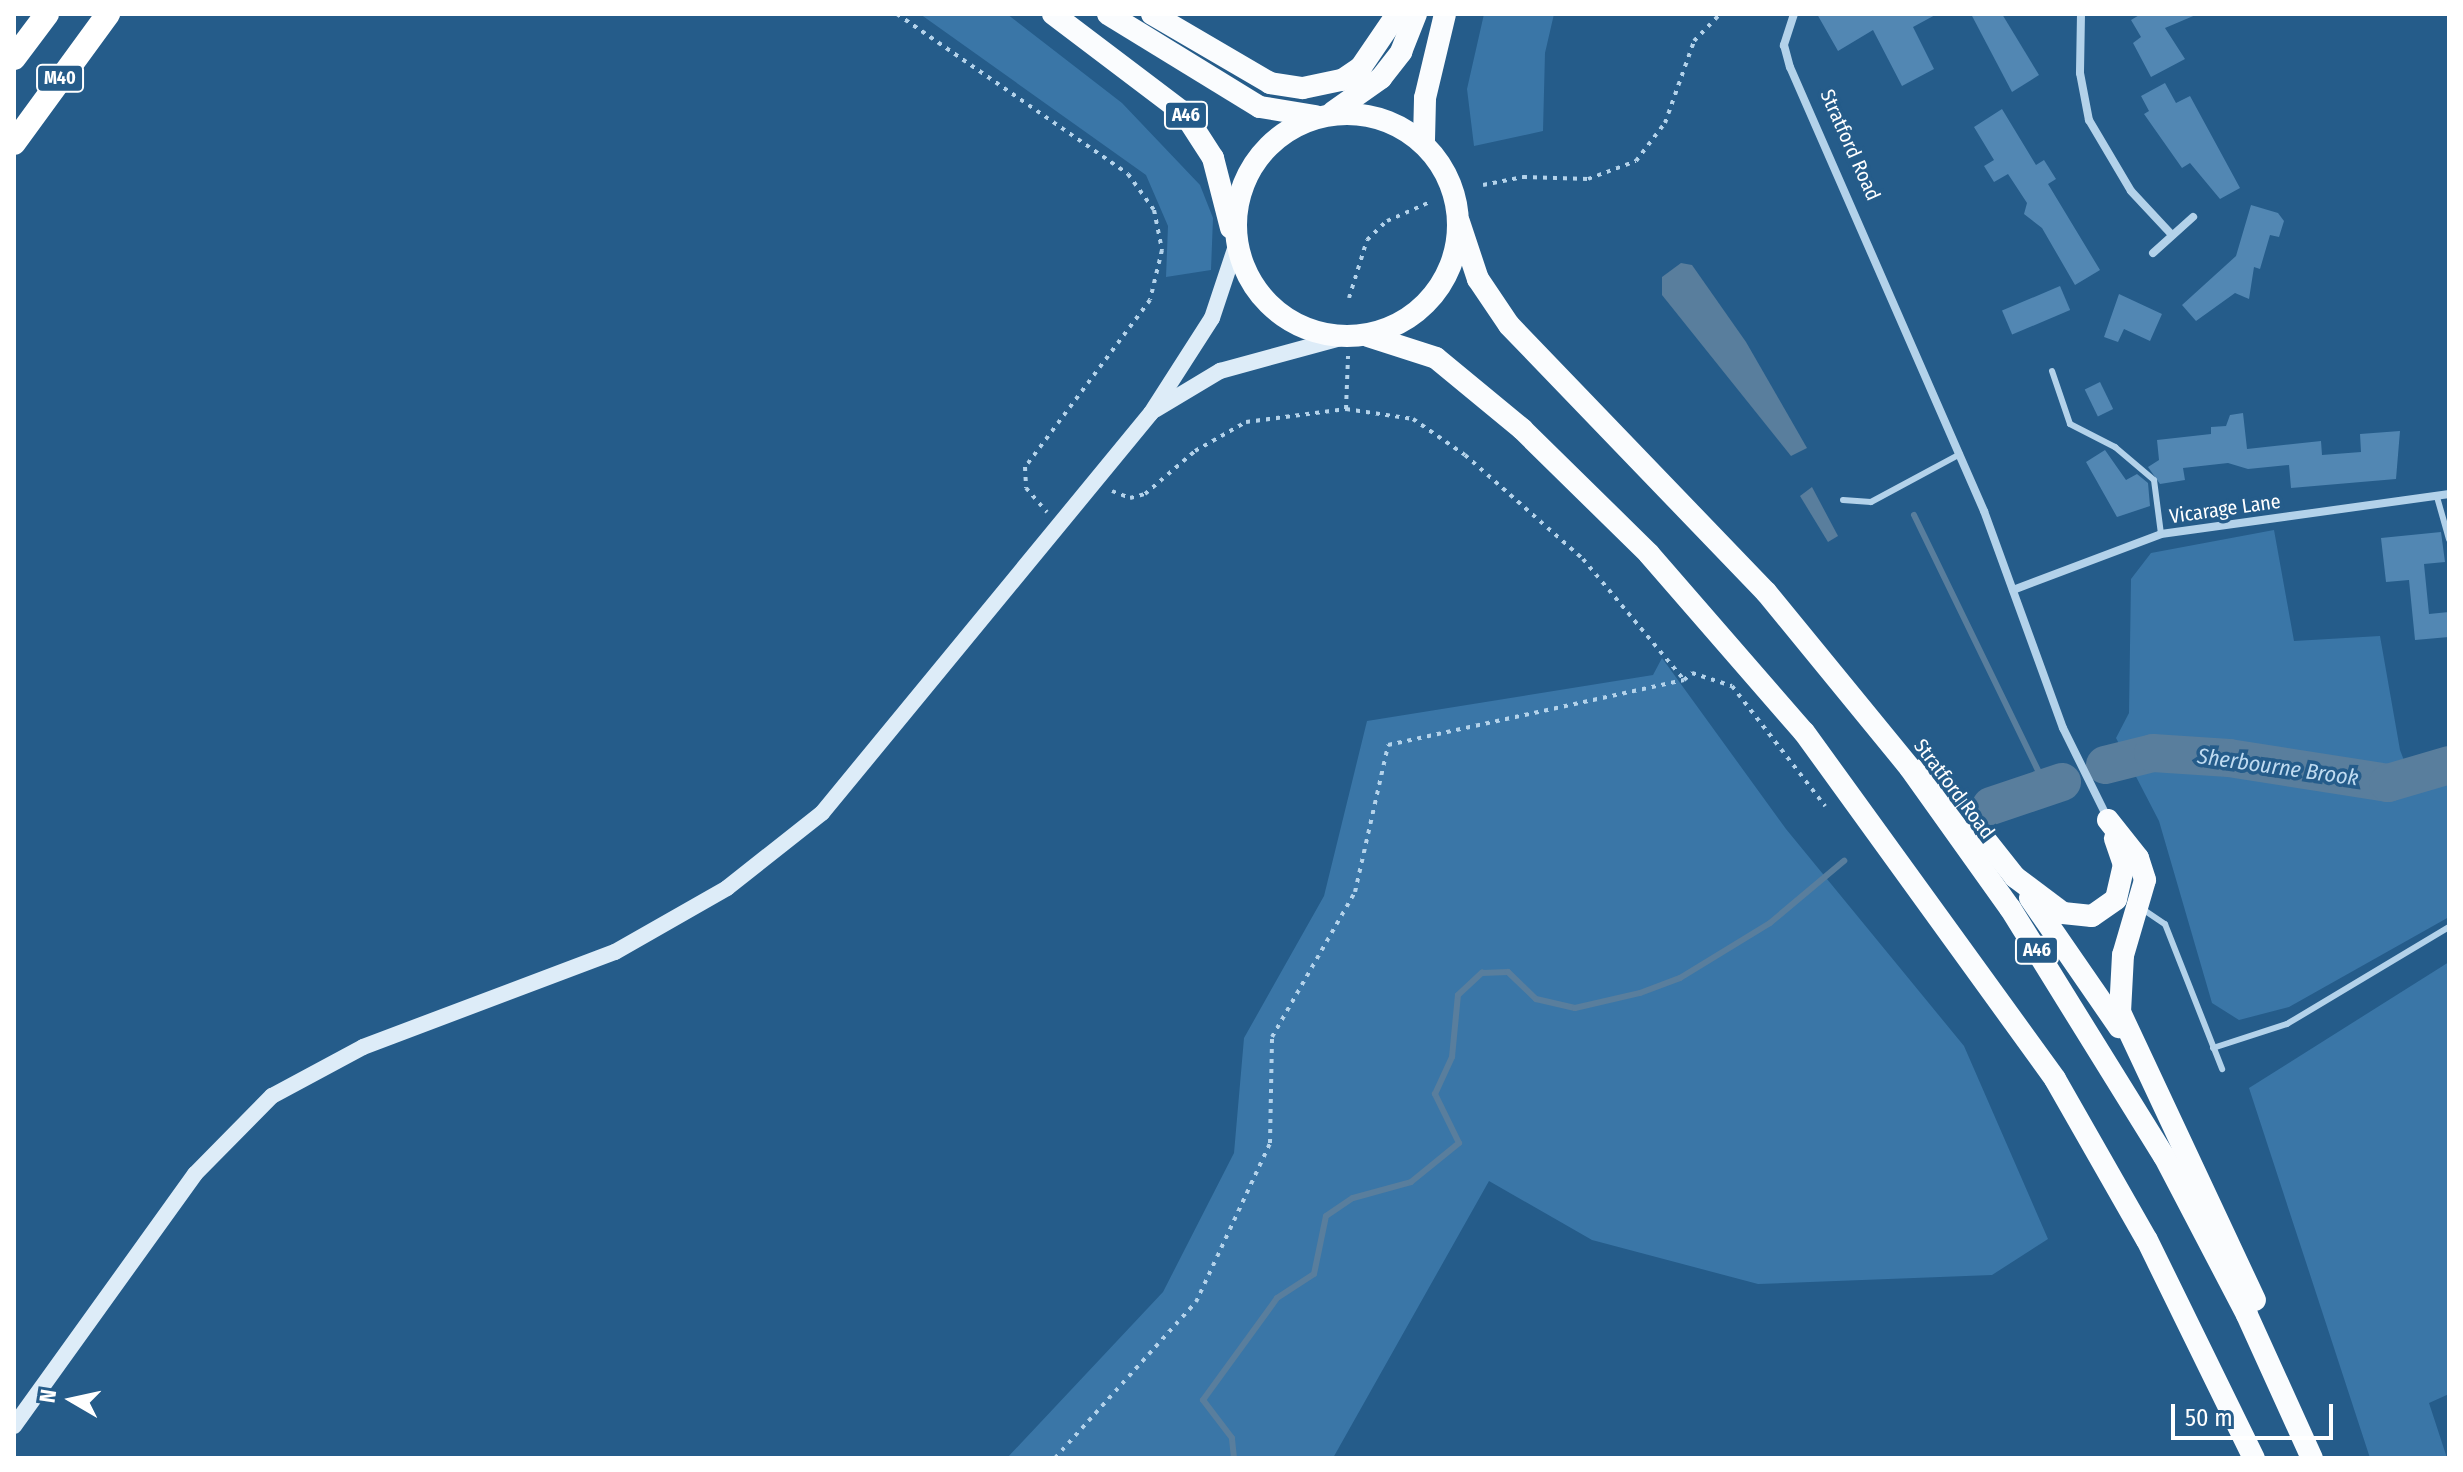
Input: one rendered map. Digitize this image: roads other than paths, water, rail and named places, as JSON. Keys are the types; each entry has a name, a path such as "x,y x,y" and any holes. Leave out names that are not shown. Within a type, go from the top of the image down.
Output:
{"highway":[{"name":"M40","path":"14,58 47,14"},
{"name":"M40","path":"14,143 108,14"},
{"name":"M40","path":"73,59 124,14"},
{"name":"A46","path":"1053,14 1184,113 1213,158 1234,241"},
{"name":"A46","path":"1108,14 1260,107 1324,114"},
{"path":"1152,14 1270,83 1303,88 1342,80 1361,67 1397,14"},
{"path":"1416,14 1401,52 1381,78 1324,114 1258,163 1234,241 1257,294 1276,311 1346,347 1427,304 1454,253 1459,222 1424,140 1425,98 1445,14"},
{"path":"1324,114 1382,118 1424,140"},
{"name":"Stratford Road","path":"1459,222 1478,279 1509,325 1766,592 1957,831 2097,1044 2221,1262 2314,1458"},
{"path":"1368,336 1436,358 1522,429 1660,565 1812,742 2055,1079 2147,1240 2254,1458"},
{"path":"1766,592 1919,756 2015,877 2134,1052 2229,1239 2314,1458"},
{"path":"2015,877 2063,913 2079,918 2107,909 2124,876 2108,820"},
{"path":"2108,820 2143,867 2141,908 2119,989 2134,1052"}],"main road":[{"path":"14,1426 195,1174 241,1123 272,1096 363,1047 615,952 776,854 861,770 1057,522 1151,413 1212,318 1234,241"},
{"path":"1151,413 1220,371 1346,347"}],"street":[{"path":"2081,14 2080,73 2089,120 2131,191 2172,235"},
{"name":"Stratford Road","path":"1789,15 1786,57 1960,454 2063,728 2108,820"},
{"path":"2153,253 2193,217"},
{"name":"Vicarage Lane","path":"2013,590 2161,534 2449,494"}],"lane":[{"path":"2052,371 2070,424 2115,447 2154,480 2161,534"},
{"path":"1843,500 1871,502 1960,454"},
{"path":"2437,497 2449,539"},
{"path":"2141,908 2165,924 2222,1069"},
{"path":"2213,1048 2287,1024 2449,927"}],"waterway":[{"path":"1914,515 2046,787"},
{"name":"Sherbourne Brook","path":"2105,765 2153,753 2229,758 2388,783 2449,765"},
{"name":"Sherbourne Brook","path":"1991,806 2062,782"},
{"name":"Sherbourne Brook","path":"1234,1458 1232,1438 1203,1400 1277,1298 1314,1274 1326,1216 1353,1198 1411,1182 1459,1143 1435,1094 1452,1057 1458,995 1482,973 1508,972 1536,999 1575,1008 1640,993 1680,978 1770,923 1844,861"}]}
